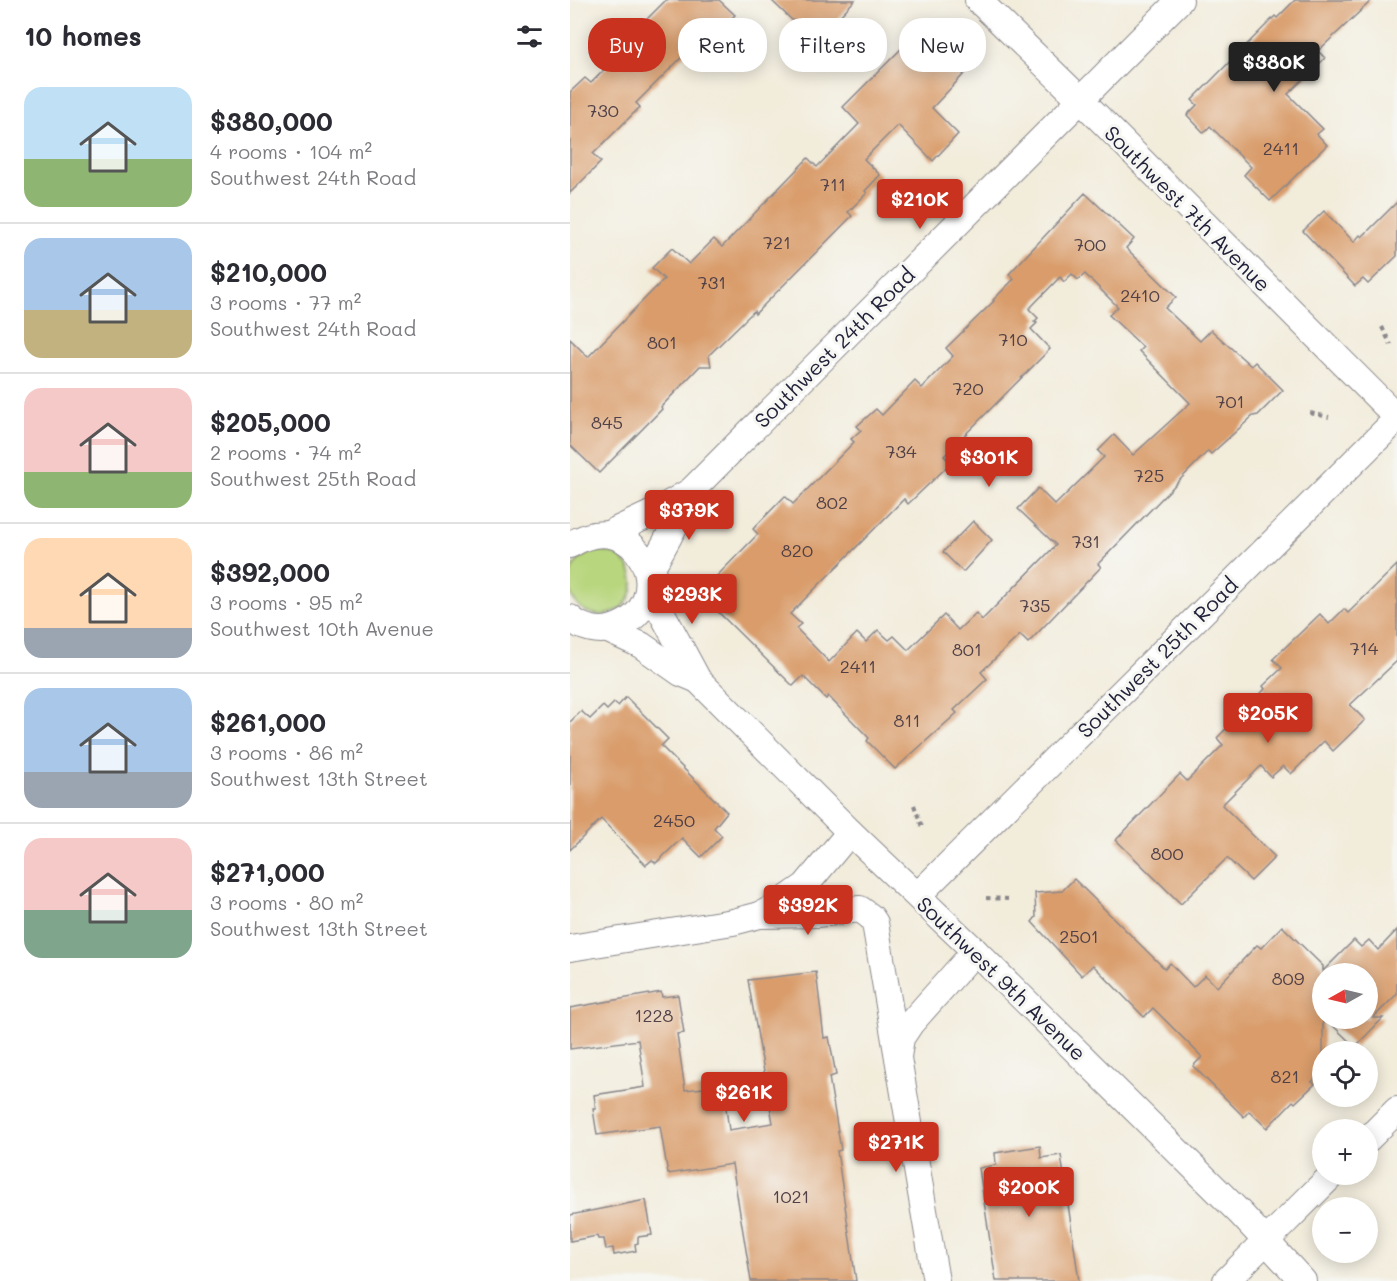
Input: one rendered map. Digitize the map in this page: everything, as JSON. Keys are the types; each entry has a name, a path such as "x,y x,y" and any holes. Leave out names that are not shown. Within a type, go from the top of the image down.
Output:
{"street":[{"name":"Southwest 7th Avenue","path":"978,0 1080,99 1397,418"},
{"name":"Southwest 24th Road","path":"570,545 580,539 601,534 655,512 691,491 1180,0"},
{"name":"Southwest 25th Road","path":"918,895 1397,418"},
{"name":"Southwest 24th Road","path":"603,630 622,625 635,616 644,604 648,581 691,491"},
{"path":"570,523 601,534"},
{"name":"Southwest 9th Avenue","path":"601,534 622,539 643,559 648,581 698,680 850,832 918,895 1229,1202 1302,1281"},
{"name":"Southwest 9th Avenue","path":"570,618 584,627 603,630 641,645 681,673 698,680"},
{"path":"570,642 603,630"},
{"path":"760,915 805,886 850,832"},
{"path":"570,948 733,922 760,915 817,914 853,909 866,912 875,923 936,1281"},
{"path":"898,1057 901,1038 911,1023 975,951"},
{"path":"1378,1129 1397,1110"},
{"path":"1226,1281 1322,1185"}],"path":[{"path":"1382,327 1391,345"},
{"path":"1310,413 1329,417"},
{"path":"914,805 922,827"},
{"path":"986,898 1008,899"}],"green space":[{"path":"601,551 619,556 628,565 632,577 631,595 628,601 613,613 601,615 589,613 578,606 571,595 571,571 578,560 589,553"}],"building":[{"path":"666,0 719,0 735,15 732,18 678,18 678,61 636,103 640,107 593,154 601,162 570,193 570,92 585,78 591,83 602,72 666,72 666,18 648,18"},
{"path":"771,0 855,0 838,18 790,18"},
{"path":"1295,0 1372,0 1318,51 1325,58 1288,94 1323,129 1317,134 1327,145 1270,201 1244,175 1251,167 1210,126 1204,133 1187,115 1197,105 1192,100 1275,16 1277,18"},
{"path":"899,51 899,72 962,72 964,74 932,108 958,134 933,161 898,125 864,159 880,175 865,191 867,193 848,212 852,216 755,314 754,311 709,355 711,366 700,366 661,407 662,409 599,473 570,445 570,339 588,357 664,279 652,268 672,248 689,264 714,239 722,247 808,158 817,167 859,124 843,107 878,72 887,72 887,63"},
{"path":"1085,193 1134,239 1126,248 1176,297 1165,308 1200,341 1211,330 1251,366 1255,362 1283,390 1258,415 1253,416 1211,454 1208,451 1098,564 1101,567 1028,643 1020,635 981,672 987,679 954,710 957,713 895,769 867,741 869,738 828,696 826,699 803,676 793,686 706,600 720,585 714,579 758,534 753,529 785,496 793,504 854,442 851,439 861,430 857,426 876,409 882,415 915,381 922,388 953,356 946,348 1014,279 1009,274","holes":["1072,274 1078,280 1085,274 1118,307 1109,315 1143,347 1139,351 1190,403 1133,455 1114,435 1098,451 1104,457 1055,505 1038,488 1018,509 1056,545 982,620 976,613 958,630 944,615 908,650 894,636 889,640 878,630 866,642 857,633 829,662 796,628 801,624 790,614 904,499 908,504 951,463 944,456 1050,349 1031,329 1037,323 1034,322 1038,318 1029,309 1060,277 1064,282"]},
{"path":"1397,202 1397,256 1368,284 1363,279 1355,286 1303,231 1324,211 1354,242"},
{"path":"973,521 992,540 963,572 943,552"},
{"path":"1397,565 1397,661 1350,705 1365,720 1333,751 1324,741 1291,774 1283,766 1271,777 1261,766 1222,805 1275,857 1251,881 1227,858 1181,904 1116,840 1180,774 1187,781 1223,745 1217,738 1265,689 1263,686 1282,668 1273,659 1320,614 1329,624 1344,609 1348,613"},
{"path":"626,697 668,739 661,746 727,812 714,828 722,836 701,857 682,838 656,863 652,860 646,865 601,819 570,850 570,722 581,711 590,719 603,706 607,710 614,703 618,706"},
{"path":"1074,879 1165,969 1170,963 1193,987 1205,975 1217,987 1257,945 1261,948 1282,926 1320,963 1312,963 1312,1029 1323,1029 1323,1041 1312,1041 1312,1087 1295,1103 1293,1101 1267,1128 1249,1111 1244,1117 1193,1066 1202,1057 1153,1008 1144,1017 1093,965 1082,976 1032,922 1036,917 1035,893 1062,891"},
{"path":"1397,930 1397,994 1378,1013 1378,963 1331,963 1354,940 1361,947 1369,940 1378,950"},
{"path":"816,972 824,1038 829,1037 836,1075 829,1077 841,1150 837,1151 856,1281 751,1281 732,1164 668,1174 660,1126 597,1135 593,1109 596,1109 594,1095 645,1087 638,1040 570,1049 570,1008 661,992 662,997 678,995 684,1033 677,1034 685,1090 723,1086 729,1130 773,1123 748,980"},
{"path":"1336,1029 1372,1029 1361,1041 1349,1041"},
{"path":"1040,1146 1041,1158 1061,1155 1079,1281 996,1281 979,1168 996,1165 995,1153"},
{"path":"646,1200 652,1235 638,1237 638,1243 635,1244 636,1251 614,1255 613,1248 606,1249 604,1239 598,1239 597,1236 570,1241 570,1215"}]}
